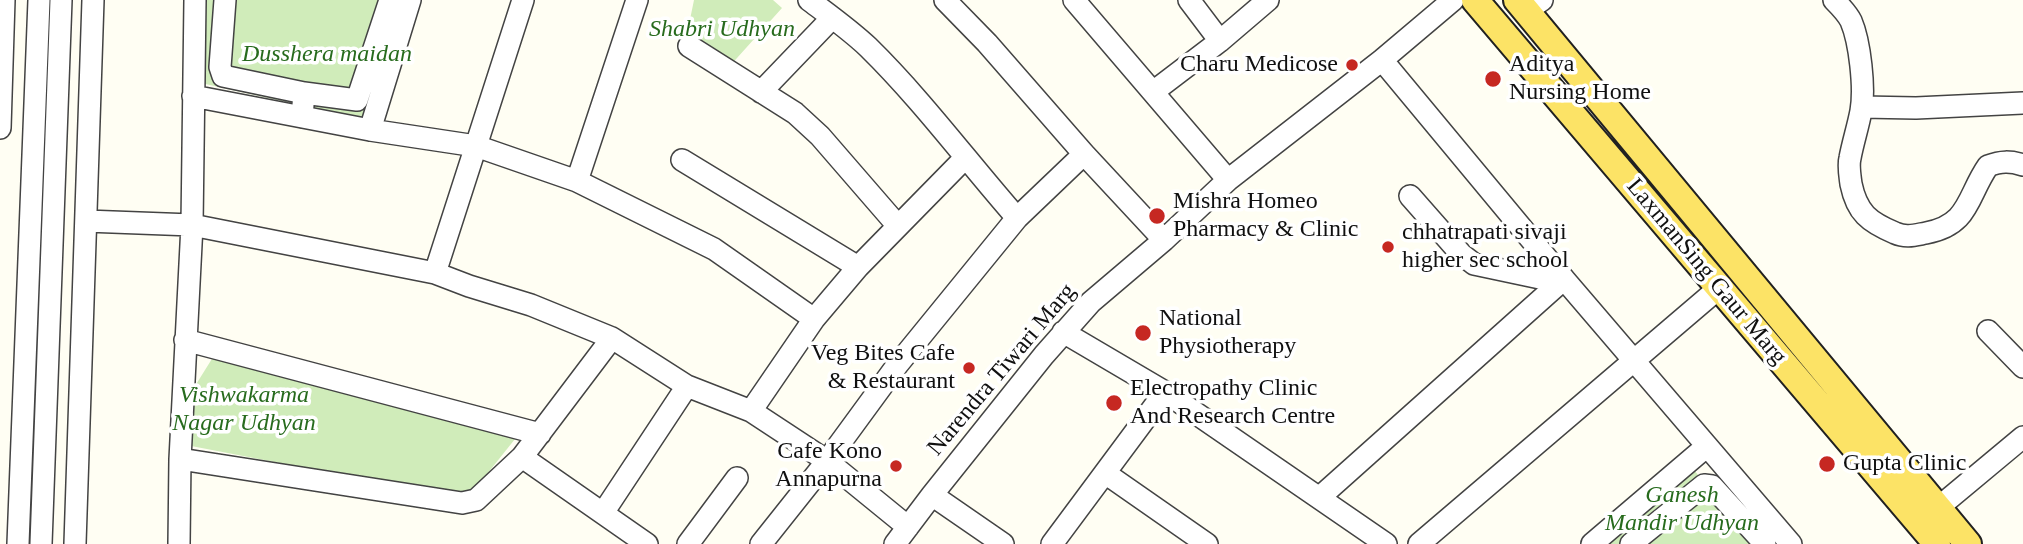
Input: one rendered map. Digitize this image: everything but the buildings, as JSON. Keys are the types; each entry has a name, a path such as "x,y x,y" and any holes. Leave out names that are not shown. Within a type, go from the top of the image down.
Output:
{"main road":[{"name":"LaxmanSing Gaur Marg","path":"1475,0 1719,288 1933,526 1968,544"},
{"name":"LaxmanSing Gaur Marg","path":"1528,4 1933,526"}],"street":[{"path":"18,544 39,0"},
{"path":"41,544 61,0"},
{"path":"75,544 93,0"},
{"path":"179,544 180,460 192,225 195,0"},
{"path":"225,0 219,67 223,76 304,93 357,100 390,0"},
{"path":"370,130 410,0"},
{"path":"435,273 523,0"},
{"path":"577,181 637,0"},
{"path":"809,0 866,45 920,102 1017,218"},
{"path":"946,0 988,43 1084,154 1164,240"},
{"path":"1074,0 1228,180"},
{"path":"1189,0 1220,41"},
{"path":"1153,92 1268,0"},
{"name":"Narendra Tiwari Marg","path":"895,544 1063,332 1091,302 1164,240 1228,180 1382,61 1453,0"},
{"path":"1834,0 1850,19 1859,49 1862,107 1849,159 1850,177 1854,198 1861,211 1876,225 1903,237 1938,230 1950,225 1968,206 1989,166 2011,161 2023,165"},
{"path":"0,128 3,4"},
{"path":"761,92 832,18"},
{"path":"37,39 60,39"},
{"path":"689,46 795,113 820,136 898,226"},
{"path":"1382,61 1791,544"},
{"path":"302,117 304,93"},
{"path":"193,96 370,130 475,146 577,181 713,249 814,319"},
{"path":"1862,107 1916,108 2023,103"},
{"path":"761,544 827,461 898,364 1017,218 1084,154"},
{"path":"751,411 814,319 858,267 965,158"},
{"path":"682,160 858,267"},
{"path":"1410,196 1461,254 1474,264 1540,278 1564,279"},
{"path":"86,221 192,225 435,273 531,305 612,338 687,386 751,411 827,461 908,527"},
{"path":"1320,498 1564,279"},
{"path":"1419,544 1719,288"},
{"path":"1987,331 2023,367"},
{"path":"1063,332 1165,393 1386,544"},
{"path":"180,460 462,503 476,500 522,457 612,338"},
{"path":"185,340 540,434"},
{"path":"603,513 687,386"},
{"path":"1052,544 1165,393"},
{"path":"1933,526 2023,437"},
{"path":"1592,544 1707,446"},
{"path":"522,457 647,544"},
{"path":"1105,473 1207,544"},
{"path":"688,544 737,478"},
{"path":"1631,544 1704,485 1712,486 1765,544"},
{"path":"932,495 1003,544"}],"green space":[{"name":"Dusshera maidan","path":"206,0 405,0 366,120 201,83"},
{"name":"Shabri Udhyan","path":"694,0 773,0 782,8 728,68 685,44"},
{"name":"Vishwakarma Nagar Udhyan","path":"215,354 519,434 467,499 186,445 190,394"},
{"name":"Ganesh Mandir Udhyan","path":"1685,459 1755,544 1595,544"}],"place":[{"name":"Charu Medicose","path":"1352,65"},
{"name":"Aditya Nursing Home","path":"1493,79"},
{"name":"Mishra Homeo Pharmacy & Clinic","path":"1157,216"},
{"name":"chhatrapati sivaji higher sec school","path":"1388,247"},
{"name":"National Physiotherapy","path":"1143,333"},
{"name":"Veg Bites Cafe & Restaurant","path":"969,368"},
{"name":"Electropathy Clinic And Research Centre","path":"1114,403"},
{"name":"Gupta Clinic","path":"1827,464"},
{"name":"Cafe Kono Annapurna","path":"896,466"}]}
